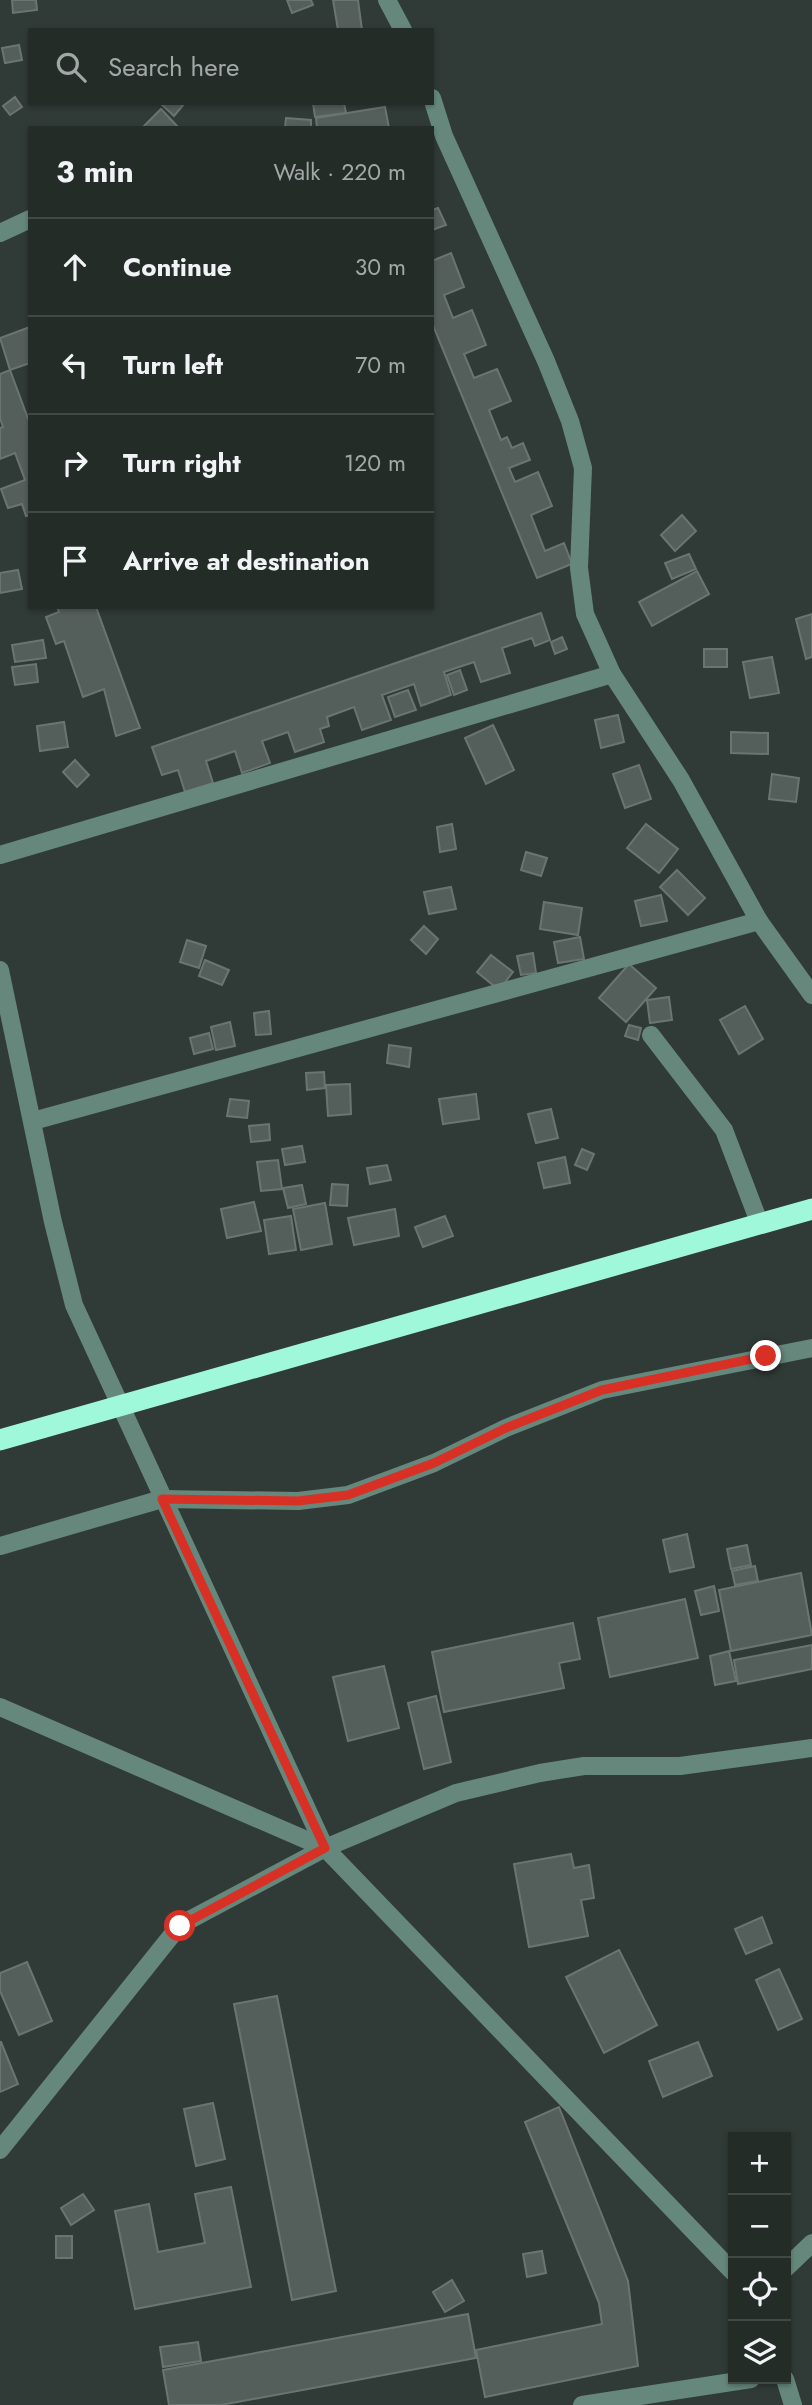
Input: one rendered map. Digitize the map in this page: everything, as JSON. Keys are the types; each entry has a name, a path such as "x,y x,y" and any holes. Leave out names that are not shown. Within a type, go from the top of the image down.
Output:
{"highway":[{"path":"0,1440 812,1209"}],"street":[{"path":"387,0 402,28"},
{"path":"433,105 438,136 546,361 570,421 583,468 579,568 585,614 612,674 681,780 759,920 812,995"},
{"path":"0,233 28,220"},
{"path":"0,855 612,674"},
{"path":"33,1121 759,920"},
{"path":"0,970 74,1305 118,1406 325,1848 728,2267"},
{"path":"652,1035 724,1130 759,1222"},
{"path":"0,1546 162,1499 298,1501 348,1495 434,1463 506,1428 602,1390 812,1348"},
{"path":"0,1707 325,1848"},
{"path":"0,2150 180,1926 325,1848 456,1793 540,1773 584,1766 680,1766 812,1748"},
{"path":"791,2263 812,2243"},
{"path":"582,2405 728,2383"},
{"path":"787,2384 793,2405"}],"building":[{"path":"12,0 36,0 37,10 13,13"},
{"path":"287,0 311,0 313,5 292,13"},
{"path":"333,0 358,0 362,28 338,28"},
{"path":"19,45 22,60 5,63 2,48"},
{"path":"15,97 22,107 10,115 3,106"},
{"path":"162,105 183,105 174,116"},
{"path":"313,105 344,105 346,113 315,117"},
{"path":"385,107 389,126 317,126 316,118"},
{"path":"161,109 177,126 144,126"},
{"path":"286,118 311,120 311,126 285,126"},
{"path":"438,208 446,225 434,229 434,209"},
{"path":"451,253 464,287 444,295 453,318 472,310 486,345 464,354 474,378 497,369 511,401 489,410 501,440 507,437 512,448 523,443 530,460 509,468 515,482 538,472 552,506 531,515 545,551 564,543 572,564 537,578 434,328 434,260"},
{"path":"28,328 28,364 10,370 0,338"},
{"path":"10,370 28,419 26,516 22,504 8,508 1,489 25,480 15,453 0,459 0,428 3,427 0,418 0,374"},
{"path":"682,515 696,531 675,551 661,535"},
{"path":"689,554 696,569 672,579 665,563"},
{"path":"18,570 22,589 0,593 0,573"},
{"path":"697,571 709,594 652,626 639,602"},
{"path":"58,609 97,609 140,728 116,736 104,689 83,697 64,641 56,644 46,617 59,612"},
{"path":"541,613 550,640 535,646 532,638 502,648 510,673 481,682 474,662 444,672 451,695 421,706 414,684 382,695 391,720 362,730 354,707 327,717 329,726 320,729 324,742 295,752 288,732 262,741 270,763 242,773 235,751 206,761 213,783 185,792 178,770 162,775 152,747"},
{"path":"812,614 812,657 806,659 796,619"},
{"path":"562,637 567,649 555,654 551,642"},
{"path":"43,640 46,658 15,662 12,645"},
{"path":"704,649 727,649 727,667 704,667"},
{"path":"772,657 779,693 750,698 743,662"},
{"path":"36,664 38,682 15,685 12,667"},
{"path":"460,670 467,690 454,695 447,675"},
{"path":"408,690 416,710 395,717 388,697"},
{"path":"618,715 624,742 601,748 595,720"},
{"path":"64,722 68,747 40,751 37,726"},
{"path":"493,725 514,770 486,784 465,738"},
{"path":"731,732 768,733 768,754 731,753"},
{"path":"75,760 89,775 77,787 63,772"},
{"path":"639,765 651,799 625,808 613,774"},
{"path":"772,774 799,778 796,802 769,799"},
{"path":"452,824 456,849 440,852 437,827"},
{"path":"646,824 678,849 659,873 627,848"},
{"path":"526,852 547,858 541,876 521,870"},
{"path":"677,870 705,898 688,915 660,887"},
{"path":"451,887 456,909 429,914 424,892"},
{"path":"661,895 667,921 641,926 635,901"},
{"path":"544,902 582,908 578,935 540,929"},
{"path":"424,926 438,939 426,954 411,940"},
{"path":"580,937 584,959 558,963 554,942"},
{"path":"187,940 206,946 199,968 180,962"},
{"path":"533,953 536,973 521,975 517,956"},
{"path":"491,955 513,972 499,990 477,972"},
{"path":"205,960 229,970 222,985 199,976"},
{"path":"629,964 656,988 626,1022 599,998"},
{"path":"669,997 672,1020 650,1023 647,1000"},
{"path":"745,1006 763,1039 739,1054 720,1020"},
{"path":"269,1011 271,1034 256,1035 254,1013"},
{"path":"230,1022 235,1046 216,1050 211,1027"},
{"path":"629,1025 641,1028 638,1040 625,1036"},
{"path":"209,1033 213,1049 194,1054 190,1038"},
{"path":"389,1045 411,1048 409,1067 387,1063"},
{"path":"324,1072 325,1088 307,1090 306,1073"},
{"path":"350,1084 351,1114 328,1116 326,1085"},
{"path":"476,1094 479,1119 443,1124 439,1099"},
{"path":"230,1099 249,1101 247,1118 227,1116"},
{"path":"551,1109 558,1138 536,1143 528,1114"},
{"path":"269,1124 270,1140 251,1142 249,1126"},
{"path":"302,1146 305,1162 285,1165 282,1149"},
{"path":"582,1149 594,1154 587,1170 575,1165"},
{"path":"565,1157 570,1183 544,1188 538,1163"},
{"path":"278,1160 282,1189 261,1191 257,1162"},
{"path":"387,1165 391,1180 370,1184 367,1168"},
{"path":"332,1184 348,1185 347,1206 330,1205"},
{"path":"302,1185 306,1204 288,1208 283,1188"},
{"path":"254,1202 261,1231 227,1238 221,1209"},
{"path":"325,1203 332,1244 301,1250 293,1209"},
{"path":"395,1209 399,1236 354,1245 348,1218"},
{"path":"291,1216 296,1250 269,1254 264,1220"},
{"path":"445,1216 453,1236 423,1247 415,1227"},
{"path":"687,1534 694,1567 670,1572 663,1540"},
{"path":"747,1545 751,1565 731,1569 727,1549"},
{"path":"755,1566 758,1581 735,1585 732,1571"},
{"path":"801,1573 812,1635 731,1651 719,1590"},
{"path":"714,1586 719,1611 701,1615 695,1591"},
{"path":"685,1599 698,1658 610,1677 598,1618"},
{"path":"573,1623 580,1659 559,1663 564,1688 444,1712 432,1652"},
{"path":"812,1645 812,1669 738,1684 734,1660"},
{"path":"729,1651 736,1681 715,1685 710,1656"},
{"path":"384,1666 399,1728 348,1741 333,1677"},
{"path":"436,1696 451,1762 424,1769 408,1703"},
{"path":"571,1854 574,1868 589,1865 594,1898 581,1900 588,1936 529,1947 514,1864"},
{"path":"762,1917 772,1943 746,1954 735,1929"},
{"path":"619,1950 657,2025 604,2053 566,1977"},
{"path":"27,1962 52,2021 19,2035 0,1991 0,1973"},
{"path":"779,1969 802,2019 778,2030 756,1980"},
{"path":"277,1996 336,2291 292,2300 234,2004"},
{"path":"0,2042 18,2084 0,2092"},
{"path":"698,2042 712,2076 663,2097 649,2061"},
{"path":"213,2103 225,2159 196,2166 184,2109"},
{"path":"559,2107 628,2281 638,2366 485,2397 476,2350 602,2324 599,2303 525,2122"},
{"path":"231,2187 251,2287 135,2309 115,2211 149,2204 158,2252 205,2243 195,2194"},
{"path":"83,2194 94,2210 71,2225 61,2208"},
{"path":"56,2236 72,2236 72,2258 56,2258"},
{"path":"542,2251 546,2273 527,2277 523,2254"},
{"path":"452,2280 464,2301 445,2312 433,2292"},
{"path":"468,2314 476,2358 221,2405 169,2405 163,2370"},
{"path":"198,2342 201,2361 163,2367 160,2347"}],"route":[{"path":"180,1926 325,1848 162,1499 187,1497 298,1501 348,1495 434,1463 506,1428 602,1390 766,1356"}]}
